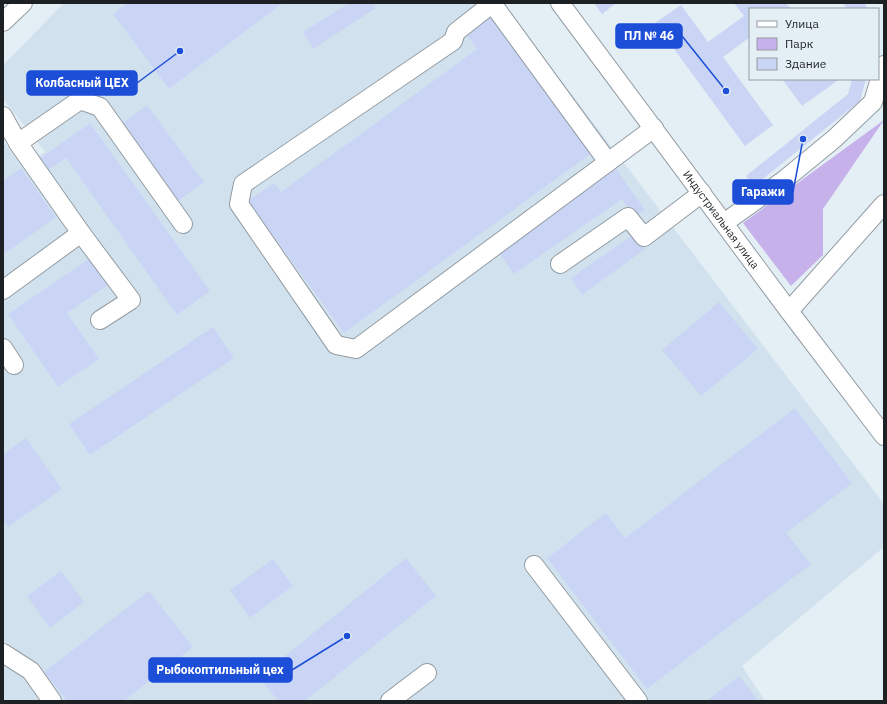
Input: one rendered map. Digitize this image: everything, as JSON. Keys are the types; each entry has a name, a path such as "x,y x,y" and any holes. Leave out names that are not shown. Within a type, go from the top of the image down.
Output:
{"street":[{"path":"3,22 23,3"},
{"path":"608,162 493,3 456,32 453,41 243,184 239,204 336,345 356,349 654,128"},
{"name":"Индустриальная улица","path":"560,3 884,436"},
{"path":"724,223 784,180 834,139 873,102 884,65"},
{"path":"18,143 80,100 100,107 183,224"},
{"path":"3,116 18,143 81,234 131,300 100,320"},
{"path":"560,264 628,217 644,237 702,193"},
{"path":"790,311 884,204"},
{"path":"3,290 81,234"},
{"path":"3,348 14,365"},
{"path":"534,565 638,701"},
{"path":"3,653 31,672 52,701"},
{"path":"390,701 426,673"}],"shaded area":[{"path":"64,3 502,3 884,504 884,547 742,666 765,701 3,701 3,141 23,166 45,152 3,99 3,65"}],"green space":[{"path":"884,120 823,209 823,255 791,286 743,223"}],"building":[{"path":"127,3 283,3 169,89 113,14"},
{"path":"349,3 373,3 376,8 313,49 303,32"},
{"path":"594,3 616,3 602,14"},
{"path":"734,3 786,3 790,8 749,8 749,38 723,57 773,125 745,146 655,23 681,5 708,42 744,16"},
{"path":"843,3 864,3 867,8 846,8"},
{"path":"491,12 593,152 344,333 248,201 274,183 281,192 477,49 464,32"},
{"path":"783,80 839,80 802,106"},
{"path":"852,80 866,80 860,101 754,186 746,176 848,94"},
{"path":"147,105 204,182 177,202 120,125"},
{"path":"90,123 210,291 177,315 66,158 44,173 36,161"},
{"path":"21,168 56,217 3,255 3,181"},
{"path":"616,169 645,210 634,217 622,199 514,274 498,251"},
{"path":"634,234 645,249 582,295 571,278"},
{"path":"93,256 111,283 67,313 99,359 58,387 8,314"},
{"path":"719,302 758,349 701,396 662,350"},
{"path":"213,327 234,358 90,455 69,424"},
{"path":"795,408 852,483 786,533 811,564 647,689 547,558 606,513 625,538"},
{"path":"26,438 62,489 8,527 3,521 3,454"},
{"path":"406,558 436,596 305,701 278,701 259,677"},
{"path":"273,559 293,586 250,618 230,590"},
{"path":"61,571 84,602 50,628 27,596"},
{"path":"149,591 193,647 124,701 67,701 44,672"},
{"path":"739,676 758,700 757,701 706,701"}],"place":[{"name":"Колбасный ЦЕХ","path":"180,51"},
{"name":"ПЛ № 46","path":"726,91"},
{"name":"Гаражи","path":"803,139"},
{"name":"Рыбокоптильный цех","path":"347,636"}]}
